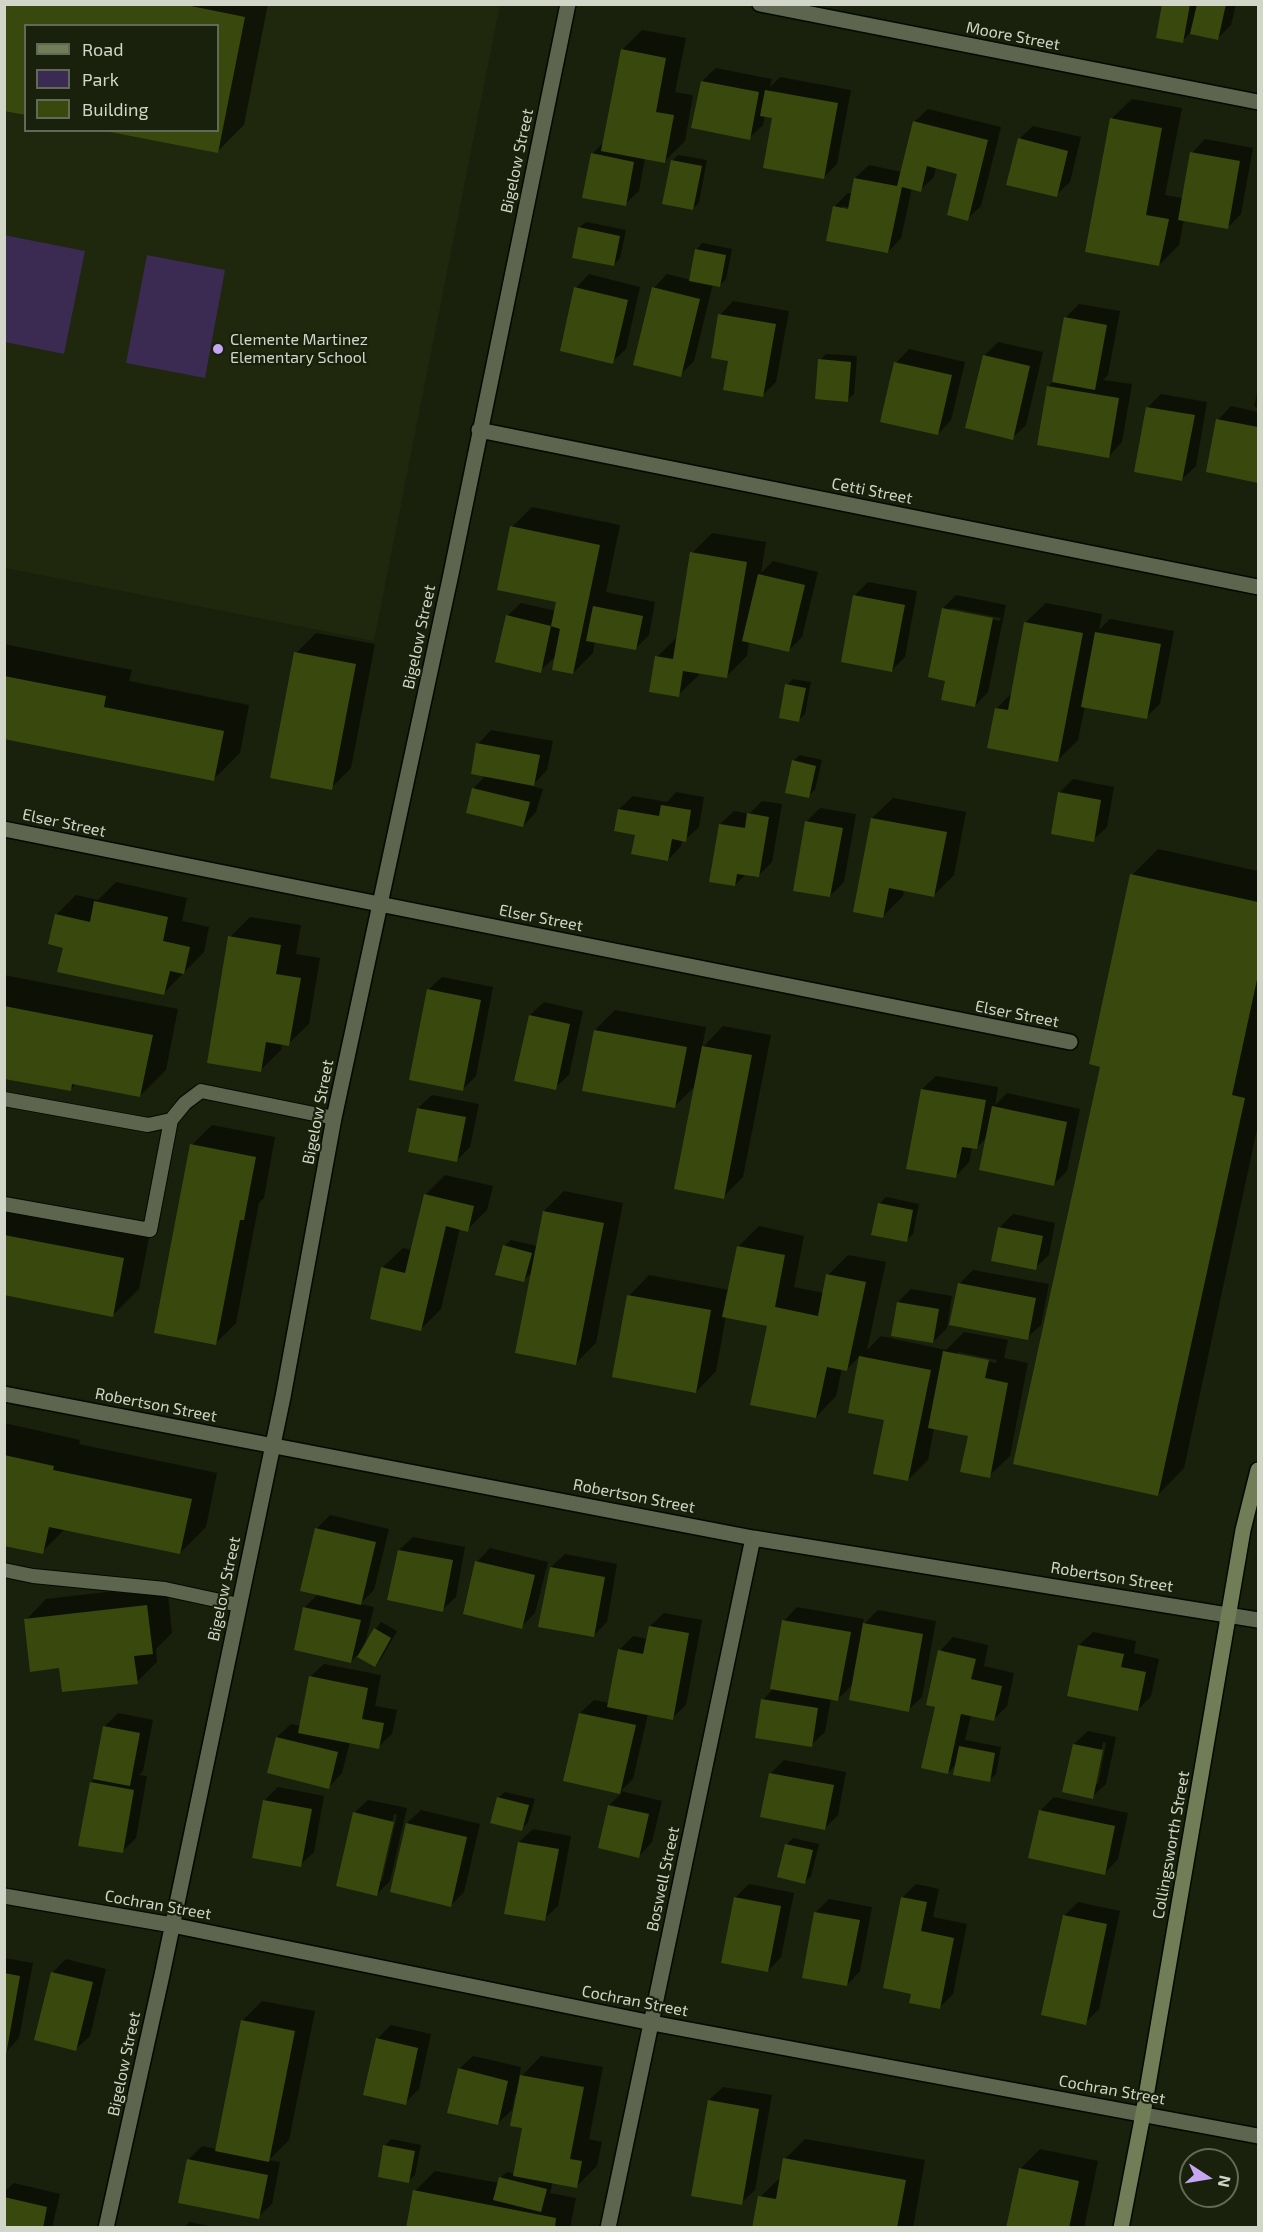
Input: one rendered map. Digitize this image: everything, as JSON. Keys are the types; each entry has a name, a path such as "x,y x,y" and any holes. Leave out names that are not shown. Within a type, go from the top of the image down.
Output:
{"main road":[{"name":"Collingsworth Street","path":"1121,2228 1143,2114 1244,1530 1258,1470"}],"street":[{"name":"Bigelow Street","path":"106,2228 273,1445 334,1118 451,574 568,4"},
{"name":"Moore Street","path":"760,4 1258,102"},
{"name":"Cetti Street","path":"479,430 1258,587"},
{"name":"Elser Street","path":"4,829 1070,1042"},
{"name":"Robertson Street","path":"4,1394 753,1538 1258,1620"},
{"name":"Boswell Street","path":"608,2228 753,1538"},
{"name":"Cochran Street","path":"4,1896 172,1925 652,2023 1258,2136"}],"lane":[{"path":"4,1203 150,1230 171,1120 185,1103 201,1091 334,1118"},
{"path":"4,1099 148,1125 171,1120"},
{"path":"4,1570 33,1576 165,1590 239,1605"}],"shaded area":[{"name":"Clemente Martinez Elementary School","path":"4,5 500,5 374,641 5,568"}],"green space":[{"path":"4,235 85,251 64,354 5,342"},
{"path":"147,255 225,270 205,378 126,363"}],"building":[{"path":"4,4 181,4 245,17 218,153 110,132 219,132 219,24 24,24 24,115 4,111"},
{"path":"1162,4 1190,4 1183,43 1156,38"},
{"path":"1197,4 1226,4 1218,40 1190,34"},
{"path":"621,49 666,58 656,112 674,115 665,163 601,151"},
{"path":"701,81 759,92 750,140 691,128"},
{"path":"765,90 838,103 824,179 763,168 772,118 760,116"},
{"path":"1110,118 1162,128 1146,215 1169,219 1159,266 1085,252"},
{"path":"913,121 988,140 968,221 947,215 957,174 927,166 921,192 902,187 888,253 826,241 833,206 848,209 854,178 897,186"},
{"path":"1018,138 1068,151 1057,197 1006,185"},
{"path":"1190,152 1240,161 1228,229 1178,220"},
{"path":"591,153 634,162 626,206 582,198"},
{"path":"671,160 702,166 693,210 662,204"},
{"path":"578,227 620,236 614,266 572,258"},
{"path":"695,249 726,255 720,287 689,281"},
{"path":"574,287 628,300 613,364 560,351"},
{"path":"652,287 700,299 681,377 633,365"},
{"path":"718,314 776,324 763,397 723,390 728,361 711,358"},
{"path":"1064,317 1107,325 1095,390 1052,382"},
{"path":"983,355 1030,366 1013,440 965,428"},
{"path":"818,359 851,362 848,402 815,399"},
{"path":"894,362 952,375 938,435 880,422"},
{"path":"1047,386 1119,398 1109,458 1037,445"},
{"path":"1146,407 1195,415 1182,481 1134,472"},
{"path":"1216,419 1258,427 1258,483 1206,472"},
{"path":"510,526 600,545 573,674 552,670 560,629 551,626 556,602 497,590"},
{"path":"690,552 747,562 727,678 683,671 679,697 649,692 655,656 673,659"},
{"path":"758,574 805,585 789,652 742,641"},
{"path":"853,595 905,605 892,672 841,662"},
{"path":"593,606 643,616 636,650 586,641"},
{"path":"942,608 993,618 975,707 941,700 945,681 928,677"},
{"path":"506,615 551,626 541,673 495,662"},
{"path":"1024,622 1083,633 1058,762 987,748 995,708 1008,710"},
{"path":"1095,632 1161,644 1147,719 1081,707"},
{"path":"294,652 356,664 332,790 270,778"},
{"path":"4,676 106,696 104,707 224,731 214,781 4,739"},
{"path":"785,684 806,688 799,722 779,718"},
{"path":"476,743 540,755 534,786 471,774"},
{"path":"792,760 816,766 809,798 785,793"},
{"path":"472,788 530,802 523,827 466,813"},
{"path":"1058,792 1101,800 1094,842 1051,834"},
{"path":"661,805 691,810 686,842 672,839 668,861 631,854 635,835 614,831 618,809 659,816"},
{"path":"747,813 769,817 759,877 737,874 735,886 709,882 719,824 745,828"},
{"path":"871,818 947,832 934,897 889,888 883,918 853,912"},
{"path":"805,821 843,828 830,897 793,891"},
{"path":"1130,874 1258,902 1258,975 1232,1095 1245,1098 1158,1496 1013,1464 1100,1067 1089,1064"},
{"path":"94,901 168,917 163,941 190,947 184,974 170,971 164,995 57,972 63,948 48,944 55,914 90,922"},
{"path":"228,936 281,945 276,974 301,978 289,1046 266,1042 261,1072 207,1063"},
{"path":"427,989 481,1000 463,1091 409,1080"},
{"path":"4,1006 153,1035 140,1097 72,1084 71,1091 4,1079"},
{"path":"529,1015 570,1024 556,1090 514,1081"},
{"path":"594,1030 687,1047 675,1108 582,1091"},
{"path":"702,1046 752,1055 724,1199 674,1189"},
{"path":"921,1089 986,1100 977,1149 962,1147 956,1178 906,1169"},
{"path":"992,1106 1067,1122 1054,1186 979,1170"},
{"path":"417,1108 466,1117 457,1162 408,1152"},
{"path":"190,1144 256,1157 244,1220 240,1220 216,1345 154,1333"},
{"path":"424,1194 474,1206 468,1232 446,1226 421,1331 370,1319 381,1267 405,1273"},
{"path":"878,1203 913,1210 907,1242 871,1235"},
{"path":"543,1211 604,1223 576,1365 515,1353"},
{"path":"998,1227 1043,1236 1036,1270 991,1261"},
{"path":"4,1235 124,1258 113,1317 4,1295"},
{"path":"503,1245 532,1253 524,1282 495,1275"},
{"path":"737,1246 785,1255 775,1307 818,1316 826,1274 866,1282 847,1371 827,1367 816,1418 750,1405 767,1326 722,1317"},
{"path":"958,1283 1036,1298 1028,1340 949,1325"},
{"path":"627,1295 711,1310 696,1393 612,1377"},
{"path":"897,1302 939,1309 933,1343 891,1336"},
{"path":"943,1351 989,1360 985,1378 1008,1383 990,1478 960,1472 968,1436 928,1428"},
{"path":"859,1356 931,1370 908,1481 873,1474 884,1420 848,1413"},
{"path":"4,1455 54,1466 53,1470 192,1499 180,1554 49,1527 43,1554 4,1546"},
{"path":"315,1528 376,1542 361,1605 300,1591"},
{"path":"398,1550 453,1560 443,1612 387,1600"},
{"path":"475,1561 535,1575 522,1629 463,1614"},
{"path":"550,1567 605,1577 594,1637 538,1627"},
{"path":"147,1605 153,1654 134,1656 138,1684 62,1692 59,1668 30,1672 24,1619"},
{"path":"303,1607 361,1620 351,1663 294,1650"},
{"path":"782,1620 851,1632 838,1701 770,1689"},
{"path":"863,1623 923,1634 909,1712 849,1700"},
{"path":"649,1626 689,1633 673,1720 607,1707 618,1649 643,1654"},
{"path":"374,1628 391,1638 375,1667 357,1657"},
{"path":"1078,1645 1124,1654 1121,1667 1146,1672 1138,1711 1067,1696"},
{"path":"938,1650 976,1659 971,1679 1002,1686 994,1721 961,1714 948,1774 921,1768 935,1707 926,1705"},
{"path":"309,1676 368,1688 362,1719 384,1723 379,1749 298,1733"},
{"path":"761,1699 818,1708 812,1747 755,1738"},
{"path":"579,1713 636,1725 620,1794 563,1781"},
{"path":"103,1726 140,1733 130,1786 93,1779"},
{"path":"276,1737 338,1752 329,1789 267,1773"},
{"path":"1073,1744 1103,1750 1093,1799 1062,1792"},
{"path":"959,1746 995,1753 990,1782 953,1775"},
{"path":"769,1773 834,1785 825,1830 760,1817"},
{"path":"90,1782 134,1790 123,1853 78,1846"},
{"path":"497,1797 529,1805 522,1831 490,1823"},
{"path":"263,1800 312,1809 301,1867 252,1858"},
{"path":"608,1805 649,1814 639,1858 598,1848"},
{"path":"1039,1810 1115,1826 1105,1875 1028,1858"},
{"path":"353,1812 394,1822 377,1896 336,1886"},
{"path":"406,1823 467,1837 451,1907 390,1892"},
{"path":"518,1842 559,1849 545,1921 504,1914"},
{"path":"785,1844 813,1850 805,1884 777,1877"},
{"path":"734,1897 781,1906 768,1972 721,1963"},
{"path":"901,1897 927,1902 921,1931 954,1938 940,2009 909,2003 911,1994 883,1988"},
{"path":"814,1912 860,1920 847,1986 802,1978"},
{"path":"1063,1915 1107,1924 1086,2025 1041,2015"},
{"path":"51,1972 93,1982 76,2051 34,2040"},
{"path":"4,1973 20,1976 6,2055 4,2055"},
{"path":"241,2020 295,2031 269,2162 215,2151"},
{"path":"376,2038 418,2048 406,2105 363,2095"},
{"path":"458,2068 508,2081 498,2125 447,2113"},
{"path":"520,2075 584,2087 570,2159 582,2161 577,2188 513,2176 522,2128 510,2126"},
{"path":"708,2100 759,2109 742,2205 691,2196"},
{"path":"383,2145 415,2151 409,2183 378,2177"},
{"path":"783,2158 906,2180 897,2228 752,2228 758,2196 776,2199"},
{"path":"187,2159 268,2175 259,2219 178,2203"},
{"path":"1019,2168 1079,2181 1069,2228 1006,2228"},
{"path":"499,2177 547,2189 541,2212 493,2200"},
{"path":"413,2190 556,2218 555,2228 406,2228"},
{"path":"4,2197 47,2207 43,2228 4,2228"}],"place":[{"name":"Clemente Martinez Elementary School","path":"218,349"}]}
